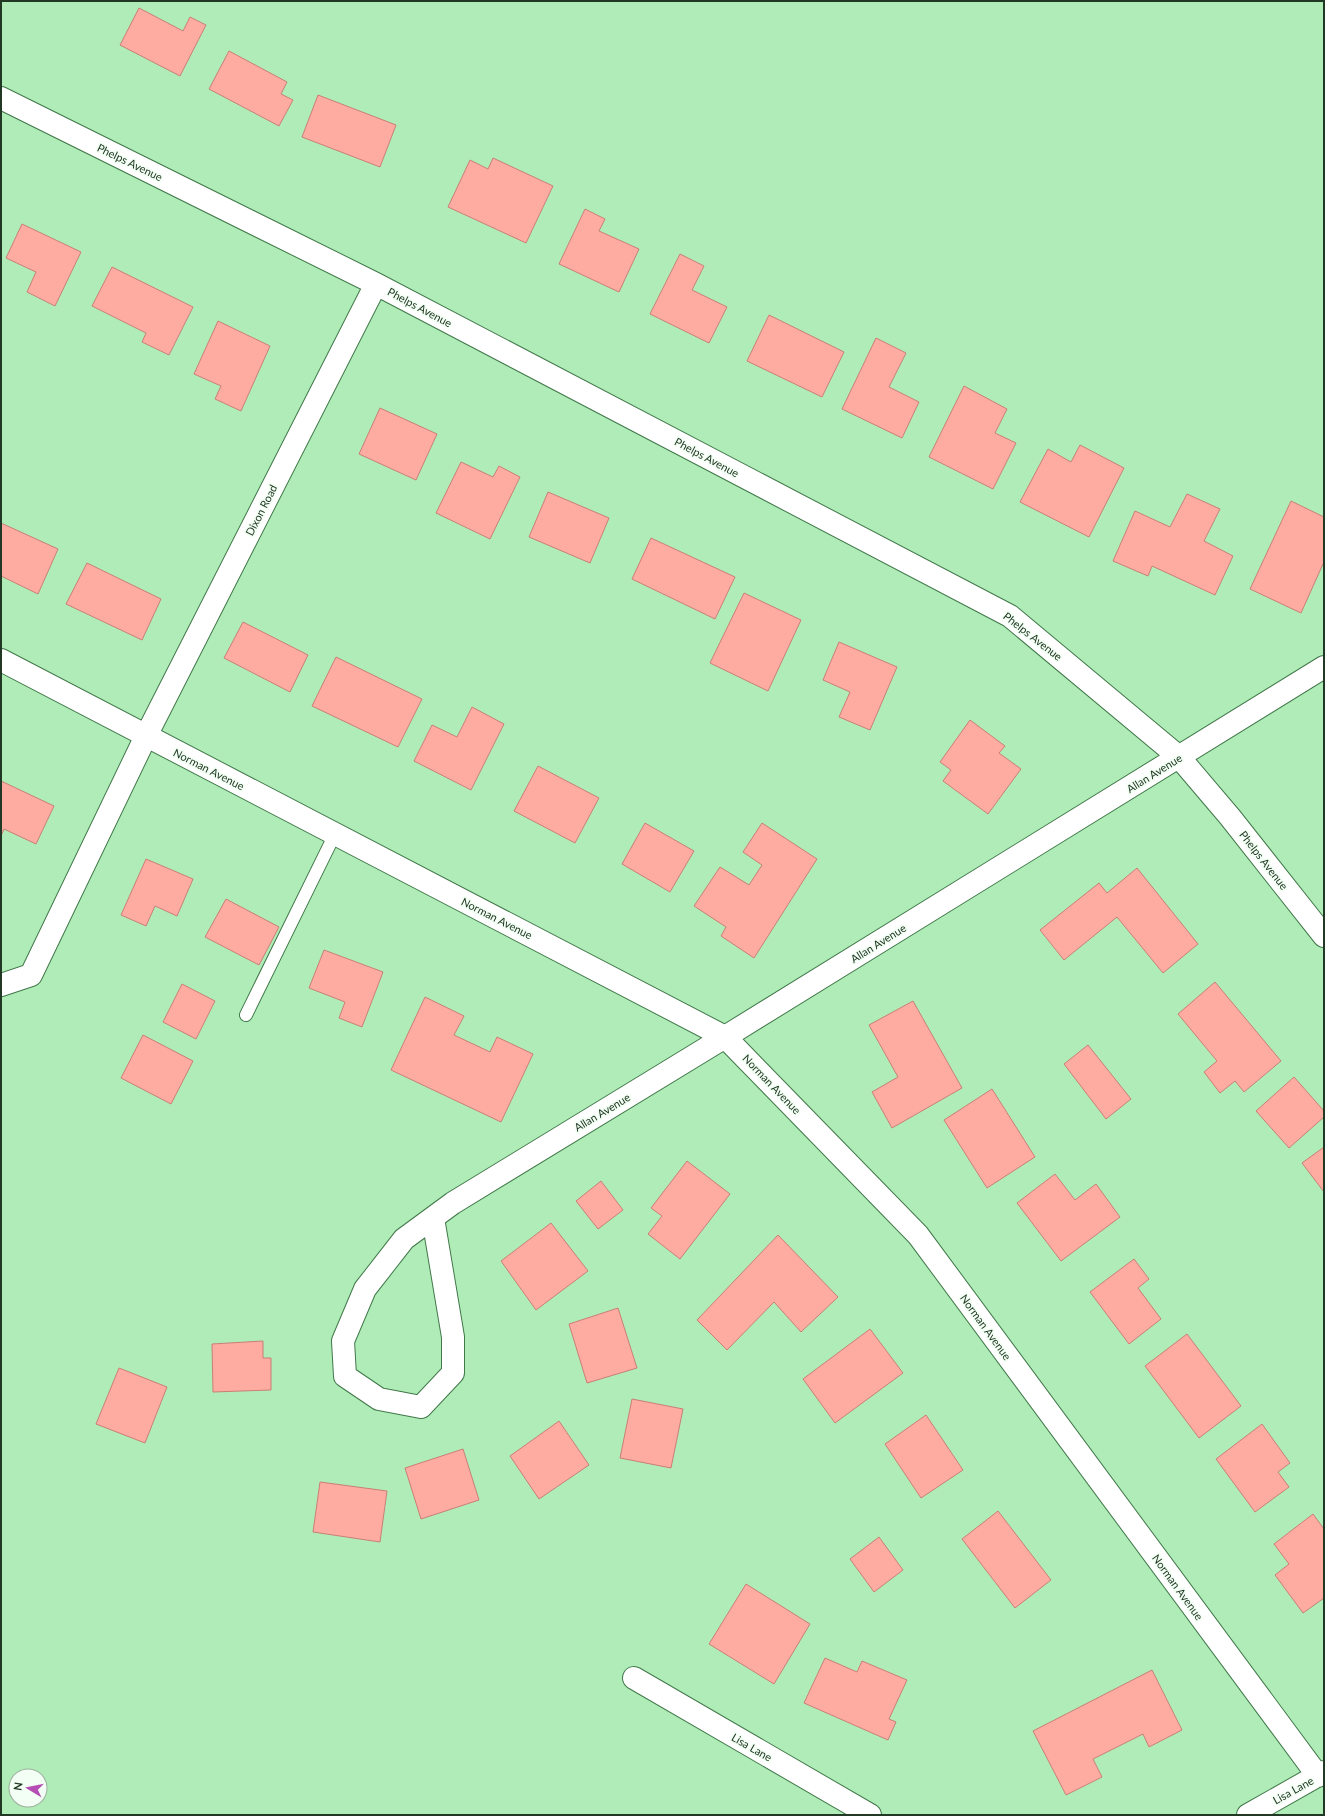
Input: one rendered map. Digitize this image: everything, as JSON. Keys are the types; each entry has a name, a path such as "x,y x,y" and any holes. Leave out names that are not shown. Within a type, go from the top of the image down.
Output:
{"street":[{"name":"Phelps Avenue","path":"1,98 376,284 1010,616 1180,757 1230,817 1324,936"},
{"name":"Dixon Road","path":"1,985 31,975 146,736 376,284"},
{"name":"Norman Avenue","path":"1,660 725,1037 918,1235 1321,1774"},
{"name":"Allan Avenue","path":"433,1218 453,1337 453,1373 421,1407 379,1399 345,1376 343,1341 365,1289 404,1239 453,1203 1324,667"},
{"name":"Lisa Lane","path":"634,1678 870,1815"},
{"name":"Lisa Lane","path":"1248,1815 1321,1774"}],"lane":[{"path":"246,1015 335,834"}],"building":[{"path":"139,8 183,31 190,17 206,25 180,76 120,45"},
{"path":"229,51 287,82 281,94 293,100 279,126 209,89"},
{"path":"318,95 396,125 380,167 302,137"},
{"path":"493,158 553,186 526,243 448,207 470,160 488,169"},
{"path":"585,209 605,219 599,231 639,249 619,292 559,264"},
{"path":"22,224 81,252 55,306 27,292 36,272 6,258"},
{"path":"680,254 704,266 692,290 727,307 709,343 650,314"},
{"path":"112,267 193,307 169,355 142,342 146,333 92,306"},
{"path":"769,315 844,352 822,397 747,361"},
{"path":"218,321 270,346 241,411 215,399 221,386 194,374"},
{"path":"876,338 906,353 889,387 919,402 902,438 842,409"},
{"path":"964,386 1007,409 995,433 1016,443 993,489 929,457"},
{"path":"380,408 437,434 416,480 359,454"},
{"path":"1080,445 1124,468 1089,537 1020,502 1048,449 1071,462"},
{"path":"461,462 493,477 499,466 520,477 490,539 436,513"},
{"path":"548,492 609,518 590,563 529,537"},
{"path":"1187,494 1220,509 1204,541 1233,556 1215,595 1152,566 1148,576 1113,561 1135,511 1170,527"},
{"path":"1291,501 1324,517 1324,565 1323,564 1301,613 1250,589"},
{"path":"1,523 58,549 38,594 1,576"},
{"path":"651,538 735,577 715,619 632,579"},
{"path":"87,563 161,599 142,640 66,604"},
{"path":"744,593 801,620 768,691 710,663"},
{"path":"243,622 308,655 290,692 224,658"},
{"path":"839,642 897,667 870,730 839,717 850,692 823,680"},
{"path":"336,657 422,699 398,747 312,706"},
{"path":"472,707 504,724 471,790 414,761 432,725 457,737"},
{"path":"970,720 1005,746 999,753 1021,769 988,814 943,781 951,770 940,762"},
{"path":"538,766 599,798 575,843 514,811"},
{"path":"1,781 54,806 36,844 4,829 1,836"},
{"path":"645,823 694,851 670,892 622,864"},
{"path":"762,823 817,859 754,958 721,936 726,927 694,906 720,867 749,885 762,865 743,852"},
{"path":"146,859 193,879 177,916 155,906 146,926 121,915"},
{"path":"1137,868 1198,944 1163,973 1117,917 1064,960 1040,930 1099,883 1107,893"},
{"path":"226,899 279,927 259,965 205,937"},
{"path":"324,950 383,972 362,1027 339,1018 345,1002 309,988"},
{"path":"1215,982 1281,1061 1244,1092 1235,1081 1220,1093 1204,1072 1217,1061 1178,1014"},
{"path":"182,984 215,1001 196,1039 163,1022"},
{"path":"425,997 464,1016 454,1035 490,1052 497,1037 533,1054 501,1122 391,1070"},
{"path":"913,1001 962,1088 892,1128 872,1092 898,1077 869,1025"},
{"path":"143,1035 193,1061 171,1104 121,1078"},
{"path":"1088,1045 1131,1099 1106,1119 1064,1064"},
{"path":"1294,1077 1324,1111 1324,1117 1289,1148 1256,1111"},
{"path":"992,1089 1035,1157 987,1188 944,1120"},
{"path":"1324,1147 1324,1192 1302,1163"},
{"path":"687,1161 730,1194 680,1259 648,1234 662,1216 651,1208"},
{"path":"1055,1174 1075,1200 1096,1184 1120,1217 1061,1261 1017,1203"},
{"path":"601,1181 623,1210 598,1229 576,1201"},
{"path":"551,1223 588,1271 536,1310 501,1261"},
{"path":"778,1235 838,1297 801,1332 774,1302 727,1350 697,1320"},
{"path":"1134,1259 1149,1279 1138,1288 1161,1319 1129,1344 1090,1292"},
{"path":"618,1308 637,1368 587,1383 569,1324"},
{"path":"870,1329 903,1373 835,1423 803,1379"},
{"path":"1187,1334 1241,1406 1199,1438 1145,1366"},
{"path":"263,1341 263,1358 271,1358 271,1390 213,1392 212,1344"},
{"path":"119,1368 167,1387 145,1443 96,1424"},
{"path":"632,1399 683,1409 671,1468 620,1458"},
{"path":"926,1415 963,1470 921,1498 885,1444"},
{"path":"559,1421 589,1465 539,1499 510,1456"},
{"path":"1262,1424 1290,1463 1278,1472 1289,1487 1255,1512 1216,1459"},
{"path":"463,1449 479,1500 421,1519 405,1468"},
{"path":"320,1482 387,1491 380,1542 313,1532"},
{"path":"998,1511 1051,1580 1015,1608 962,1539"},
{"path":"1313,1514 1324,1529 1324,1598 1303,1613 1275,1575 1289,1564 1274,1544"},
{"path":"879,1537 903,1570 874,1592 850,1559"},
{"path":"746,1584 810,1624 774,1684 709,1644"},
{"path":"825,1658 857,1672 862,1661 907,1680 889,1719 896,1722 888,1740 804,1703"},
{"path":"1152,1670 1182,1730 1149,1747 1143,1734 1093,1759 1102,1777 1066,1795 1033,1731"}]}
